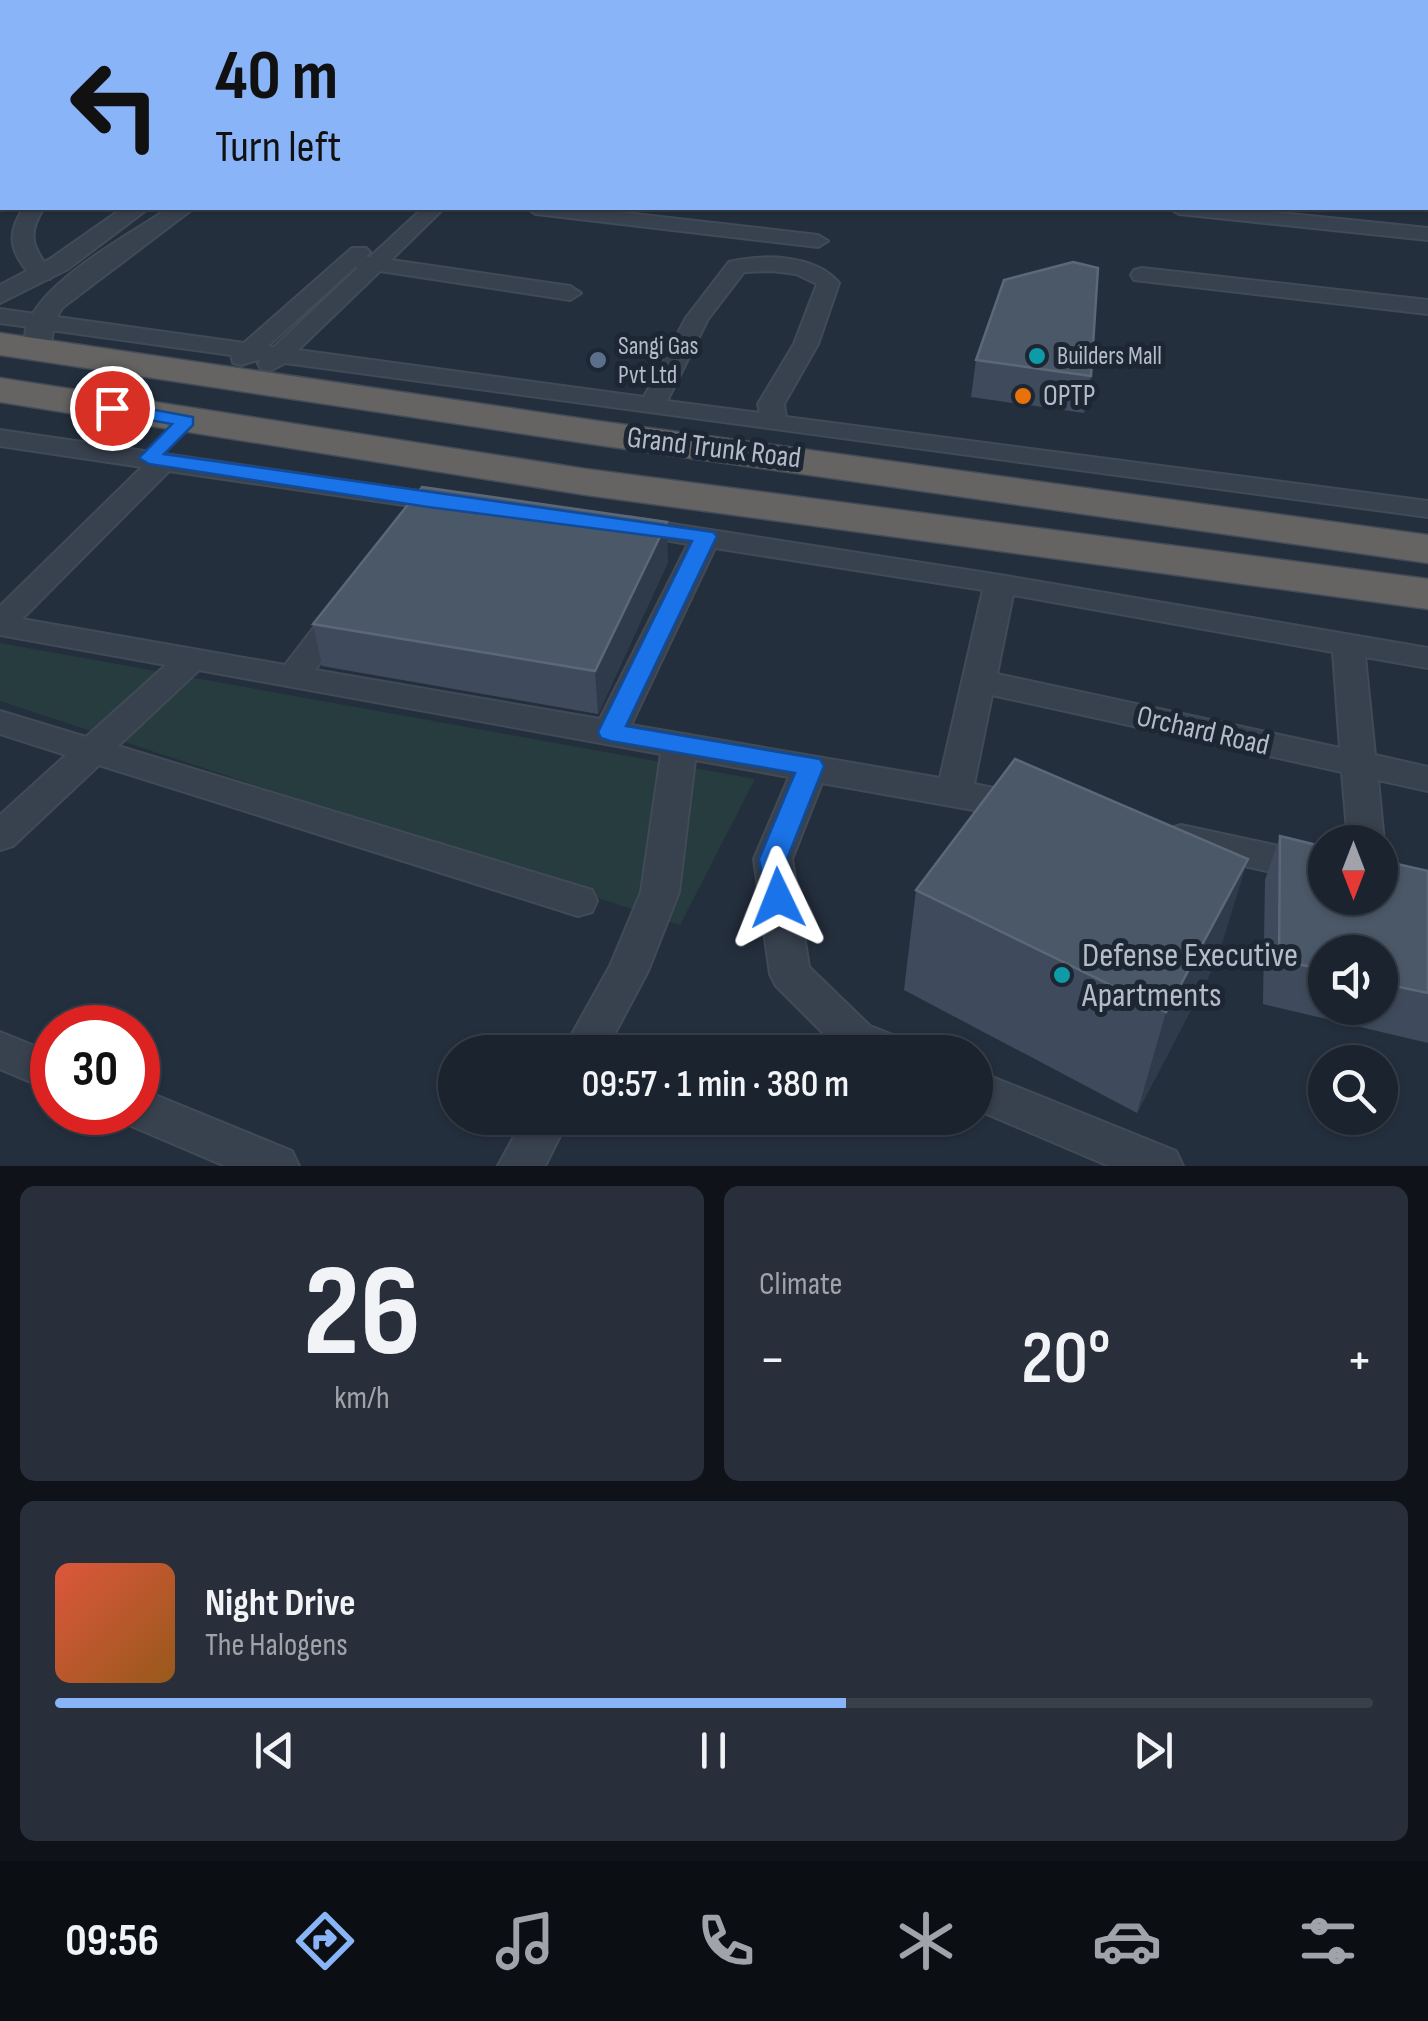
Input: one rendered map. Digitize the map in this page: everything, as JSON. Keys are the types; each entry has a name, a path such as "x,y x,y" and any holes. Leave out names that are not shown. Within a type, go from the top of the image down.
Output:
{"highway":[{"name":"Grand Trunk Road","path":"20,341 252,365 598,433 938,462 1428,549"},
{"path":"0,371 160,392 182,385 177,377 20,341"},
{"name":"Grand Trunk Road","path":"0,390 586,482 1428,594"},
{"path":"586,482 501,452 281,415 269,412 263,405 274,395 290,394 504,428 598,433"}],"street":[{"path":"33,210 22,226 20,252 37,277 69,286"},
{"path":"0,295 37,277 134,210"},
{"path":"0,316 20,341 69,286 145,238 180,210"},
{"path":"252,365 350,260 406,210"},
{"path":"252,365 376,264 432,210"},
{"path":"553,210 818,241"},
{"path":"1199,210 1428,234"},
{"path":"350,260 570,293"},
{"path":"652,406 697,318 737,267 760,265 815,272 828,283 806,344 771,404 774,423"},
{"path":"1142,276 1428,306"},
{"path":"252,365 652,406 774,423 938,462 1428,509"},
{"path":"0,625 156,460 186,421"},
{"path":"0,438 488,508"},
{"path":"406,530 428,501"},
{"path":"607,524 706,536 1428,658"},
{"path":"610,732 706,536"},
{"path":"954,791 1000,584"},
{"path":"293,676 360,588"},
{"path":"0,625 954,791 1052,812"},
{"path":"1348,644 1365,825"},
{"path":"0,836 192,658"},
{"name":"Orchard Road","path":"979,681 1428,779"},
{"path":"0,722 578,901"},
{"path":"592,1035 628,971 660,892 680,744"},
{"path":"811,766 773,859 790,974 852,1035"},
{"path":"1150,832 1308,866"},
{"path":"0,1050 30,1063"},
{"path":"993,1096 1160,1166"},
{"path":"160,1117 276,1166"},
{"path":"520,1166 537,1135"}],"green space":[{"path":"0,643 755,779 680,925 0,701"}],"building":[{"name":"Builders Mall","path":"1073,262 1098,268 1091,376 976,360 1004,280"},
{"path":"422,487 667,522 595,671 313,624"},
{"path":"1015,759 1248,859 1166,1012 916,890"},
{"path":"1280,836 1308,843 1308,915 1398,915 1398,864 1428,871 1428,993 1398,987 1398,935 1308,935 1308,966 1279,960"}],"place":[{"name":"Builders Mall","path":"1037,356"},
{"name":"Sangi Gas Pvt Ltd","path":"598,360"},
{"name":"OPTP","path":"1023,396"},
{"name":"Defense Executive Apartments","path":"1062,975"}],"route":[{"path":"112,408 186,421 149,458 428,501 706,536 610,732 811,766 773,859 778,898"}]}
